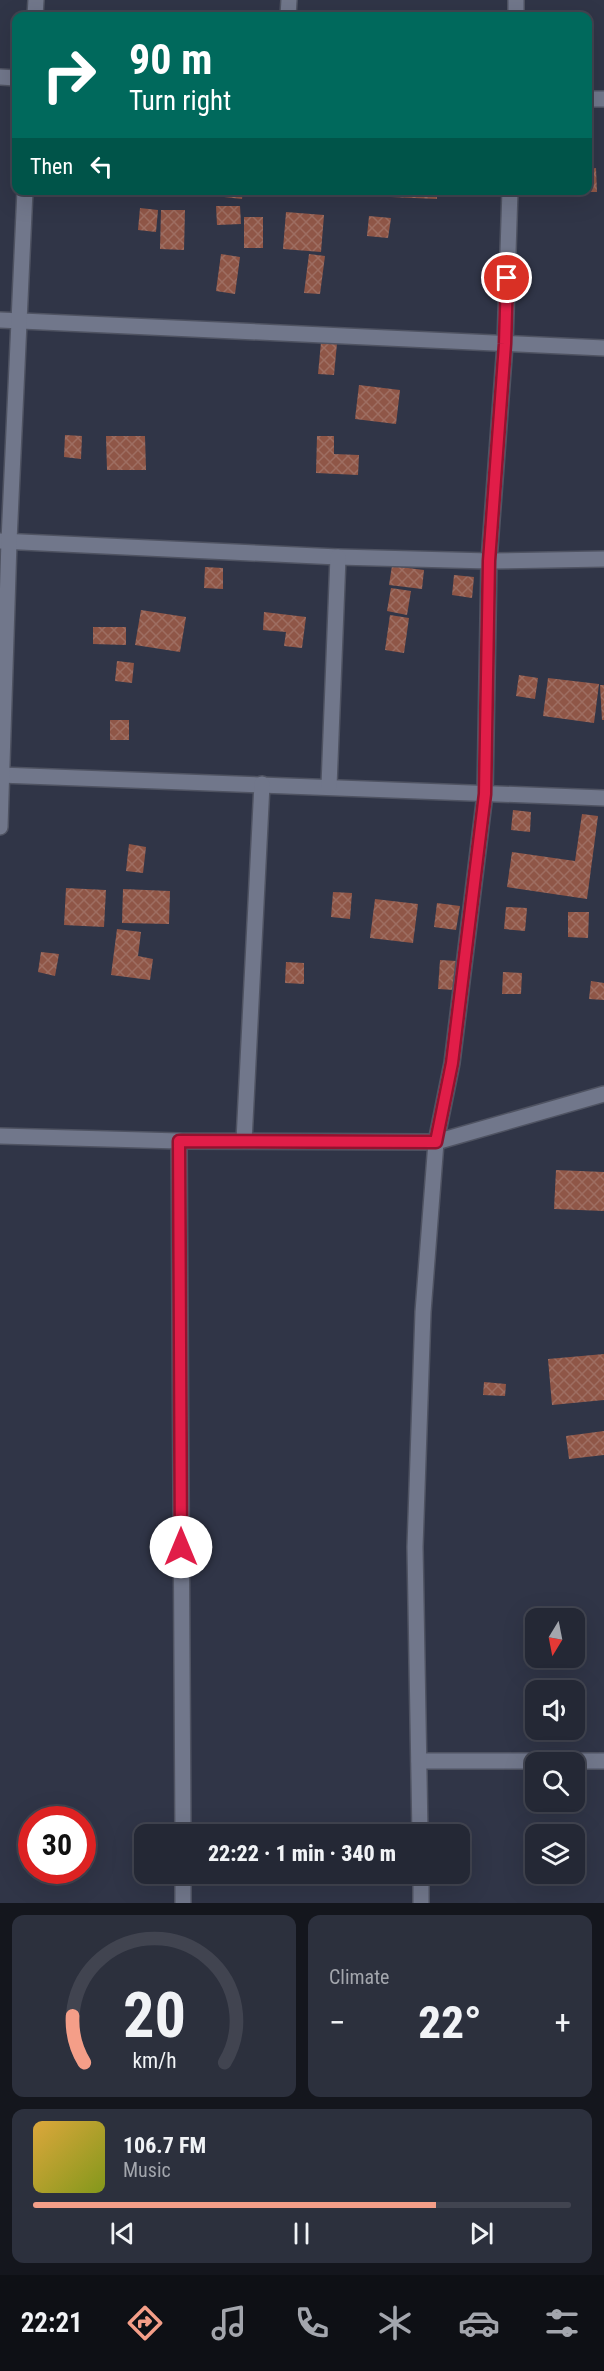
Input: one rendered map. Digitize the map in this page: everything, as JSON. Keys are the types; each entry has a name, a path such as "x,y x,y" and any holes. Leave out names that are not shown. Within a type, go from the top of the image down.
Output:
{"street":[{"path":"0,827 4,541 25,195"},
{"path":"420,1824 415,1547 423,1312 436,1142 452,1063 485,794 489,561 505,344 510,195"},
{"path":"0,320 604,348"},
{"path":"4,541 338,557 489,561 604,559"},
{"path":"329,786 338,557"},
{"path":"2,775 604,798"},
{"path":"244,1141 262,784"},
{"path":"0,1136 179,1141 436,1142 604,1094"},
{"path":"179,1141 183,1824"},
{"path":"419,1761 604,1761"},
{"path":"183,1884 183,1903"},
{"path":"421,1884 421,1903"}],"building":[{"path":"592,168 596,168 597,192 592,192"},
{"path":"224,195 242,195 242,199 224,197"},
{"path":"391,195 437,195 437,199 391,197"},
{"path":"216,206 240,206 241,224 217,225"},
{"path":"140,208 158,210 156,232 138,230"},
{"path":"161,210 185,210 184,250 160,249"},
{"path":"286,212 324,215 321,252 283,249"},
{"path":"369,216 391,218 388,238 367,236"},
{"path":"244,217 263,217 263,248 244,248"},
{"path":"221,254 240,257 235,294 216,291"},
{"path":"309,254 325,256 320,294 304,293"},
{"path":"321,342 337,343 334,375 318,374"},
{"path":"359,385 400,390 396,424 355,419"},
{"path":"65,435 82,436 81,459 64,457"},
{"path":"106,436 145,436 146,470 107,470"},
{"path":"317,436 334,436 334,454 359,455 358,475 316,473"},
{"path":"392,566 424,570 422,589 389,585"},
{"path":"205,567 223,568 223,589 204,588"},
{"path":"454,575 474,577 472,598 452,595"},
{"path":"391,588 411,591 407,615 387,611"},
{"path":"141,610 186,617 180,652 135,645"},
{"path":"264,612 306,617 302,648 284,646 286,632 263,630"},
{"path":"390,615 409,618 404,653 385,650"},
{"path":"93,627 126,627 126,645 93,644"},
{"path":"117,661 134,663 132,683 115,681"},
{"path":"519,675 538,678 535,699 516,696"},
{"path":"548,678 599,684 594,723 543,716"},
{"path":"600,685 604,685 604,720 602,720"},
{"path":"110,720 129,720 129,740 110,740"},
{"path":"513,810 531,812 530,832 511,830"},
{"path":"582,814 598,816 587,899 507,887 512,852 575,861"},
{"path":"129,844 146,847 143,873 126,871"},
{"path":"66,888 106,890 104,927 64,925"},
{"path":"123,889 170,891 169,924 122,923"},
{"path":"333,892 352,893 350,919 331,917"},
{"path":"375,899 418,904 413,943 370,938"},
{"path":"437,903 460,906 456,930 434,927"},
{"path":"506,907 527,908 525,931 504,929"},
{"path":"568,912 589,912 588,938 568,937"},
{"path":"117,929 141,932 138,956 153,959 150,980 111,975"},
{"path":"41,952 59,954 55,976 38,972"},
{"path":"440,960 457,961 454,990 438,989"},
{"path":"286,962 304,963 304,984 285,983"},
{"path":"503,972 522,973 521,994 502,994"},
{"path":"591,981 604,983 604,1000 589,999"},
{"path":"556,1170 604,1172 604,1211 554,1209"},
{"path":"604,1354 604,1400 552,1405 548,1359"},
{"path":"484,1382 506,1384 505,1396 483,1395"},
{"path":"604,1431 604,1455 569,1459 566,1436"}],"route":[{"path":"181,1547 179,1141 436,1142 452,1063 485,794 489,561 505,344 507,278"}]}
